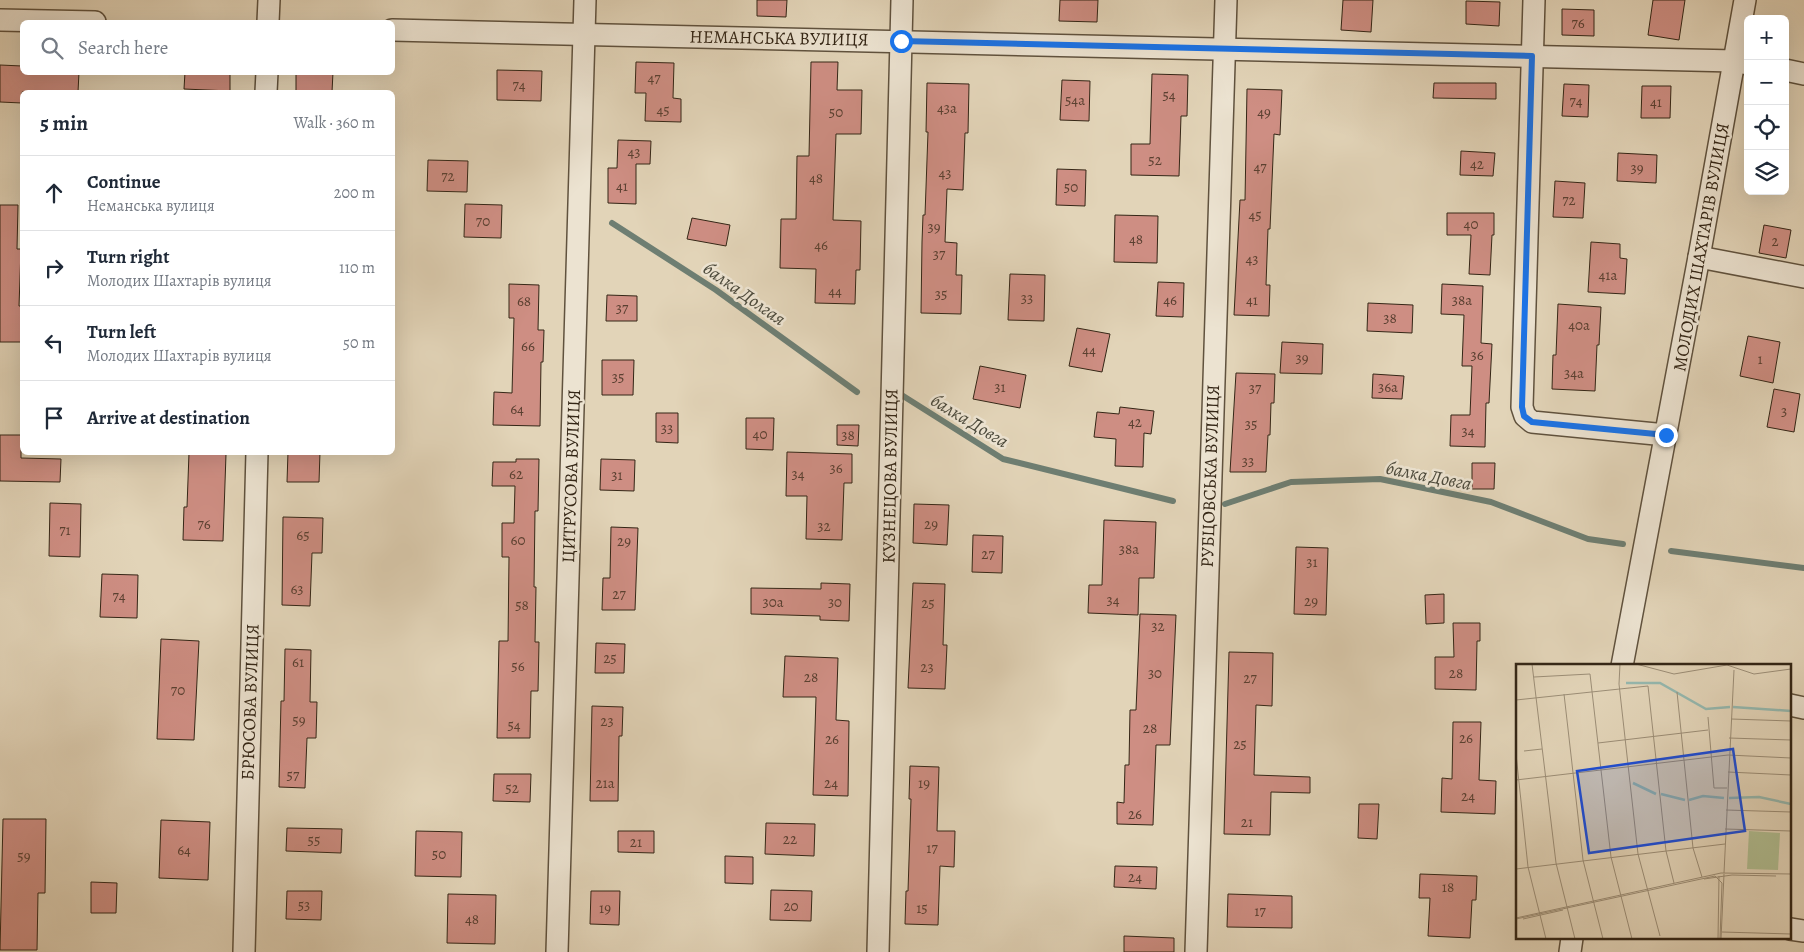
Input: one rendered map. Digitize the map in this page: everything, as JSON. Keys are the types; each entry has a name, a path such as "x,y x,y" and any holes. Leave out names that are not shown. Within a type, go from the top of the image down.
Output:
{"street":[{"path":"268,20 269,0"},
{"name":"ЦИТРУСОВА ВУЛИЦЯ","path":"558,952 585,0"},
{"name":"КУЗНЕЦОВА ВУЛИЦЯ","path":"878,952 902,0"},
{"name":"РУБЦОВСЬКА ВУЛИЦЯ","path":"1196,952 1226,0"},
{"path":"1534,0 1522,407 1524,416 1532,422 1666,435"},
{"name":"МОЛОДИХ ШАХТАРІВ ВУЛИЦЯ","path":"1622,664 1699,257 1741,62 1745,0"},
{"path":"0,20 20,20"},
{"name":"НЕМАНСЬКА ВУЛИЦЯ","path":"395,30 1741,62"},
{"path":"1789,71 1804,74"},
{"path":"266,90 267,75"},
{"path":"1699,257 1804,277"},
{"name":"БРЮСОВА ВУЛИЦЯ","path":"244,952 257,455"}],"building":[{"path":"757,0 787,0 786,17 757,16"},
{"path":"1060,0 1098,0 1097,22 1059,21"},
{"path":"1343,0 1373,0 1371,32 1341,30"},
{"path":"1653,0 1685,0 1679,40 1648,35"},
{"path":"1466,1 1500,2 1499,26 1466,24"},
{"path":"1562,9 1594,10 1594,36 1562,35"},
{"path":"636,62 674,63 673,98 681,99 681,122 645,121 646,93 635,93"},
{"path":"811,62 838,62 837,90 862,90 861,134 836,134 833,220 861,221 860,270 856,270 855,304 815,303 816,269 780,268 781,219 796,219 797,156 809,156"},
{"path":"0,65 20,66 20,75 79,75 78,90 20,90 20,103 0,102"},
{"path":"497,70 542,71 541,101 497,100"},
{"path":"1152,74 1188,75 1187,116 1181,116 1179,176 1131,175 1131,144 1150,144"},
{"path":"185,75 230,75 230,90 184,89"},
{"path":"296,75 333,75 332,90 296,90"},
{"path":"1062,80 1090,81 1089,121 1060,120"},
{"path":"927,83 969,84 968,133 965,133 963,190 947,189 945,242 957,243 956,275 962,275 961,314 921,313 923,215 925,215 928,132 926,132"},
{"path":"1434,83 1496,83 1496,99 1433,98"},
{"path":"1564,84 1589,85 1588,117 1562,116"},
{"path":"1642,86 1671,86 1670,118 1641,118"},
{"path":"1247,89 1282,90 1280,135 1274,134 1270,229 1268,229 1266,285 1270,285 1269,316 1234,315 1240,200 1245,200"},
{"path":"618,140 651,141 650,164 636,164 636,204 608,203 608,168 617,168"},
{"path":"1461,151 1495,153 1493,176 1460,175"},
{"path":"1618,153 1657,155 1656,183 1617,181"},
{"path":"428,160 468,161 467,192 427,191"},
{"path":"1057,169 1086,170 1085,206 1056,205"},
{"path":"1555,181 1585,183 1583,218 1553,217"},
{"path":"465,204 502,205 501,238 464,237"},
{"path":"0,205 18,205 17,249 20,249 20,342 0,342"},
{"path":"1447,213 1494,213 1490,275 1469,274 1471,235 1447,235"},
{"path":"1115,215 1158,216 1157,263 1114,262"},
{"path":"692,218 730,225 726,246 687,239"},
{"path":"1764,225 1791,230 1786,258 1759,253"},
{"path":"1591,242 1620,244 1620,258 1627,259 1625,294 1588,292"},
{"path":"1010,274 1045,275 1044,321 1008,320"},
{"path":"1158,282 1184,283 1183,317 1156,316"},
{"path":"509,284 539,285 538,330 544,330 543,362 541,362 540,426 493,425 494,392 512,393 514,318 509,318"},
{"path":"1442,284 1483,286 1481,343 1492,344 1489,403 1486,403 1485,447 1450,446 1451,415 1470,415 1472,366 1462,366 1464,315 1441,314"},
{"path":"607,295 637,296 637,321 606,321"},
{"path":"1368,303 1413,305 1412,333 1367,331"},
{"path":"1558,304 1601,307 1595,391 1552,389 1553,355 1556,355"},
{"path":"1077,328 1110,334 1102,372 1069,366"},
{"path":"1748,336 1780,342 1773,383 1740,376"},
{"path":"1282,342 1323,344 1322,374 1280,373"},
{"path":"602,360 634,360 633,395 602,395"},
{"path":"980,366 1026,375 1020,408 973,399"},
{"path":"1236,373 1275,374 1274,403 1271,403 1266,472 1230,472"},
{"path":"1373,374 1404,376 1402,399 1372,398"},
{"path":"1774,389 1800,394 1794,432 1767,427"},
{"path":"1120,407 1154,411 1151,434 1144,433 1143,467 1115,466 1116,439 1094,437 1097,412 1119,414"},
{"path":"656,413 678,413 678,443 656,442"},
{"path":"746,418 774,418 773,450 746,449"},
{"path":"837,425 859,425 858,446 837,445"},
{"path":"0,435 20,435 21,458 61,459 60,482 0,481"},
{"path":"787,452 852,454 852,483 844,483 842,540 806,539 807,496 786,496"},
{"path":"189,455 226,455 223,541 183,540 184,507 187,507"},
{"path":"288,455 320,455 319,482 287,482"},
{"path":"516,459 539,459 538,511 535,511 534,587 536,587 535,642 539,642 538,691 531,691 530,738 497,738 499,641 508,641 509,557 502,557 502,523 514,523 515,486 492,486 493,462 516,462"},
{"path":"601,459 635,460 634,491 600,490"},
{"path":"1472,463 1495,463 1494,489 1472,489"},
{"path":"50,503 81,504 80,557 49,556"},
{"path":"914,504 949,505 947,545 913,543"},
{"path":"283,517 323,518 322,553 312,553 310,606 282,605"},
{"path":"1104,520 1156,522 1154,578 1139,578 1138,615 1088,613 1089,585 1102,585"},
{"path":"611,527 638,528 635,610 602,610 603,578 610,578"},
{"path":"973,535 1003,536 1002,573 972,572"},
{"path":"1296,547 1328,548 1326,615 1294,614"},
{"path":"102,574 138,575 137,618 100,617"},
{"path":"821,583 850,584 849,621 820,620 820,616 751,614 751,588 821,589"},
{"path":"913,583 945,584 943,645 947,645 945,689 908,688"},
{"path":"1444,594 1444,623 1426,624 1425,595"},
{"path":"1140,614 1176,615 1170,745 1156,745 1153,825 1117,824 1117,802 1124,803 1125,765 1129,765 1130,710 1136,710"},
{"path":"1453,623 1480,623 1480,641 1477,641 1476,690 1435,689 1435,657 1454,657"},
{"path":"161,639 199,641 194,740 157,739"},
{"path":"596,643 625,644 624,673 595,673"},
{"path":"285,649 311,650 310,702 317,702 316,738 307,738 305,788 279,787 281,701 284,701"},
{"path":"1229,652 1273,653 1272,706 1256,705 1254,775 1310,777 1310,793 1271,792 1270,835 1224,834"},
{"path":"785,656 838,658 836,720 849,721 848,796 813,795 816,697 783,697"},
{"path":"592,706 623,707 622,736 619,736 618,801 590,801"},
{"path":"1453,722 1481,722 1479,780 1496,781 1495,814 1441,812 1442,778 1452,779"},
{"path":"910,766 939,767 937,831 955,831 954,867 940,866 938,925 905,924 911,799 909,799"},
{"path":"494,774 531,774 530,802 493,801"},
{"path":"1359,804 1379,804 1377,839 1358,838"},
{"path":"3,819 46,819 45,893 38,893 37,950 0,950"},
{"path":"161,820 210,822 208,880 159,878"},
{"path":"766,823 815,824 814,856 765,854"},
{"path":"287,828 342,829 341,853 286,851"},
{"path":"416,831 462,832 461,877 415,876"},
{"path":"618,831 654,831 654,853 618,852"},
{"path":"725,856 753,857 753,884 725,883"},
{"path":"1115,866 1157,867 1156,889 1114,887"},
{"path":"1420,874 1477,876 1476,900 1472,900 1470,938 1428,936 1430,898 1419,898"},
{"path":"91,882 117,883 116,913 91,913"},
{"path":"771,890 812,891 811,921 770,920"},
{"path":"287,891 322,891 321,920 286,919"},
{"path":"591,891 620,891 619,925 590,924"},
{"path":"448,894 496,895 495,944 447,943"},
{"path":"1228,894 1292,896 1292,928 1227,927"},
{"path":"1124,936 1174,938 1174,952 1124,952"}],"waterway":[{"name":"балка Долгая","path":"612,223 716,290 857,392"},
{"name":"балка Довга","path":"900,394 1003,459 1173,501"},
{"name":"балка Довга","path":"1225,504 1291,482 1380,479 1491,502 1588,539 1623,544"},
{"name":"балка Довга","path":"1671,551 1804,568"}],"route":[{"path":"901,41 1532,56 1522,407 1524,416 1532,422 1666,435"}]}
